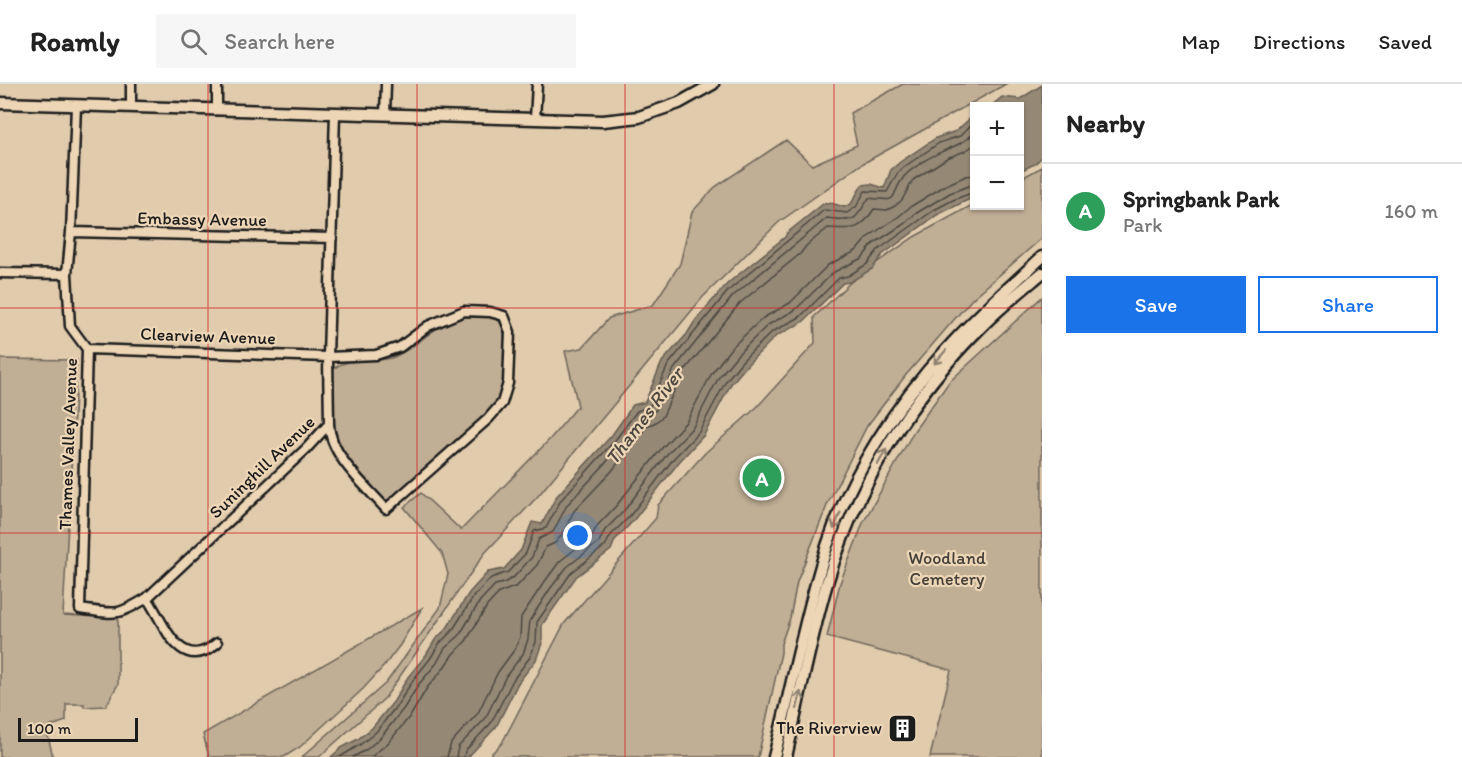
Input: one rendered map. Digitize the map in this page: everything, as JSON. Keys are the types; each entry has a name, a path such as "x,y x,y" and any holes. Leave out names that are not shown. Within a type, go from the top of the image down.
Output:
{"main road":[{"path":"0,103 603,121 639,117 679,103 700,87 713,84"},
{"path":"774,757 803,629 828,544 862,467 904,401 934,363 984,311 1042,257"},
{"path":"786,757 827,583 844,534 866,485 896,433 940,372 984,323 1042,273"}],"street":[{"path":"131,84 131,107"},
{"path":"217,110 218,84"},
{"path":"386,84 386,115"},
{"path":"535,119 537,84"},
{"name":"Thames Valley Avenue","path":"76,105 67,274 70,326 87,349 80,609"},
{"name":"Suninghill Avenue","path":"80,609 114,614 124,612 147,598 306,449 329,424 328,357 335,113"},
{"name":"Embassy Avenue","path":"71,232 332,238"},
{"path":"0,273 67,274"},
{"name":"Clearview Avenue","path":"87,349 328,357 376,355 400,347 428,326 464,311 490,312 504,316 510,332 510,342 508,383 502,403 488,419 386,509 332,444 329,424"},
{"path":"147,598 156,609 167,633 179,648 189,652 208,650 217,643"}],"green space":[{"path":"903,84 1006,84 862,164 779,222 703,297 538,496 484,554 385,698 319,757 302,757 386,683 440,608 448,574 442,553 404,507 421,493 461,530 550,439 578,406 565,351 582,348 609,318 653,305 680,264 692,212 715,187 786,140 812,165 857,145 850,113"},
{"path":"1042,167 1042,238 972,299 906,375 867,426 828,503 797,582 790,618 781,644 758,757 488,757 502,743 564,624 656,518 658,505 705,453 757,407 815,343 814,317 856,277 914,237 970,206 970,210 1024,210 1024,177"},
{"name":"Woodland Cemetery","path":"1042,297 1042,757 930,757 951,670 827,637 840,583 863,523 914,431 949,382"},
{"path":"478,316 497,319 504,332 505,366 503,386 499,397 491,410 393,498 383,499 354,468 337,441 332,416 333,370 344,363 391,358 404,352 446,323 460,318"},
{"path":"0,359 77,360 63,615 118,618 118,684 106,706 84,707 84,704 66,704 66,721 46,728 53,757 0,757"},
{"path":"422,608 400,645 384,666 363,689 300,747 284,757 209,757 203,734"}],"water":[{"path":"1042,85 1042,157 1035,164 1024,169 1024,102 996,102 1002,97 1020,99"},
{"name":"Thames River","path":"970,119 970,199 937,215 882,255 872,269 850,282 843,283 803,322 776,336 748,364 731,384 704,435 615,540 611,550 576,577 542,625 542,643 536,660 518,683 496,727 468,757 331,757 372,728 394,701 435,640 447,628 469,593 488,572 504,569 521,550 532,522 542,524 556,497 612,435 633,405 645,402 662,362 728,283 823,204 831,203 844,207 851,204 862,185 871,184 884,188 891,170 900,162 936,138 956,131"}],"place":[{"name":"Springbank Park","path":"762,478"},
{"name":"The Riverview","path":"903,728"}]}
